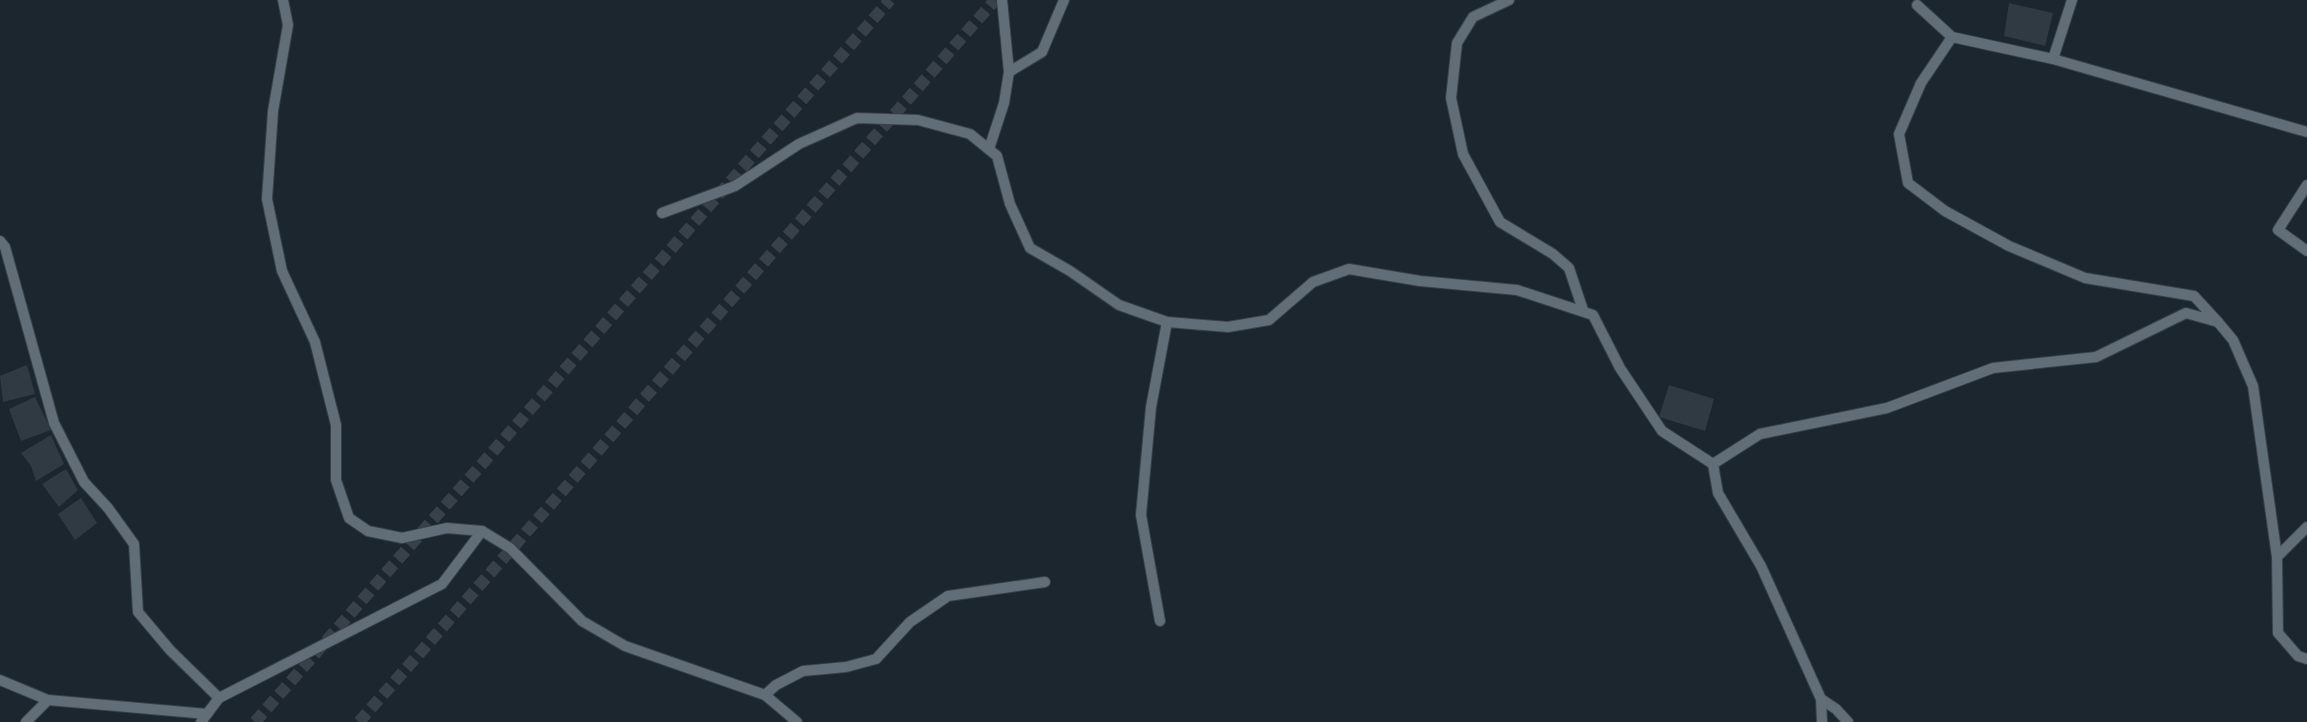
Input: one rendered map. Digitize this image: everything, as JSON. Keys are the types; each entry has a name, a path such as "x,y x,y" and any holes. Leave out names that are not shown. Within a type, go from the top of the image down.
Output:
{"street":[{"path":"283,0 288,25 274,111 267,199 282,271 315,342 336,425 336,480 349,518 368,531 402,538 447,528 482,531 510,548 582,621 625,646 765,695 797,722"},
{"path":"989,149 1004,103 1009,72 1002,0"},
{"path":"1009,72 1042,52 1064,0"},
{"path":"1509,0 1473,17 1457,43 1451,98 1463,154 1500,222 1553,254 1569,268 1583,310"},
{"path":"2052,59 2072,0"},
{"path":"1917,5 1952,37 2052,59 2307,132"},
{"path":"1952,37 1921,83 1899,134 1908,183 1945,211 2009,246 2085,278 2194,296 2218,322 2233,340 2253,386 2277,557 2278,633 2298,656 2307,659"},
{"path":"662,213 735,186 799,144 857,118 918,120 970,134 997,156 1010,204 1030,248 1070,271 1119,305 1167,322 1228,327 1269,320 1313,282 1349,269 1420,281 1517,290 1583,310 1593,315 1620,368 1662,431 1713,464 1718,492 1761,566 1821,699 1822,722"},
{"path":"2307,185 2278,230 2307,250"},
{"path":"0,241 5,247 54,423 84,482 108,508 134,544 138,612 170,650 219,698"},
{"path":"1713,464 1760,434 1887,408 1993,368 2096,357 2186,313 2218,322"},
{"path":"1160,620 1141,515 1151,407 1167,322"},
{"path":"2277,557 2307,528"},
{"path":"0,680 48,700 204,718 219,698 442,584 482,531"},
{"path":"765,695 776,685 803,671 846,668 876,659 910,622 948,596 1045,582"},
{"path":"1821,699 1836,709 1848,722"},
{"path":"26,722 48,700"}],"building":[{"path":"2009,3 2053,13 2045,46 2004,36"},
{"path":"27,365 35,394 3,402 0,376"},
{"path":"1669,385 1714,399 1705,431 1659,417"},
{"path":"35,397 51,430 21,441 9,409"},
{"path":"51,435 64,464 36,481 31,466 21,453"},
{"path":"66,469 78,490 59,507 42,484"},
{"path":"81,498 97,523 75,540 58,514"}],"tunnel":[{"path":"255,722 890,0"},
{"path":"359,722 995,0"}]}
